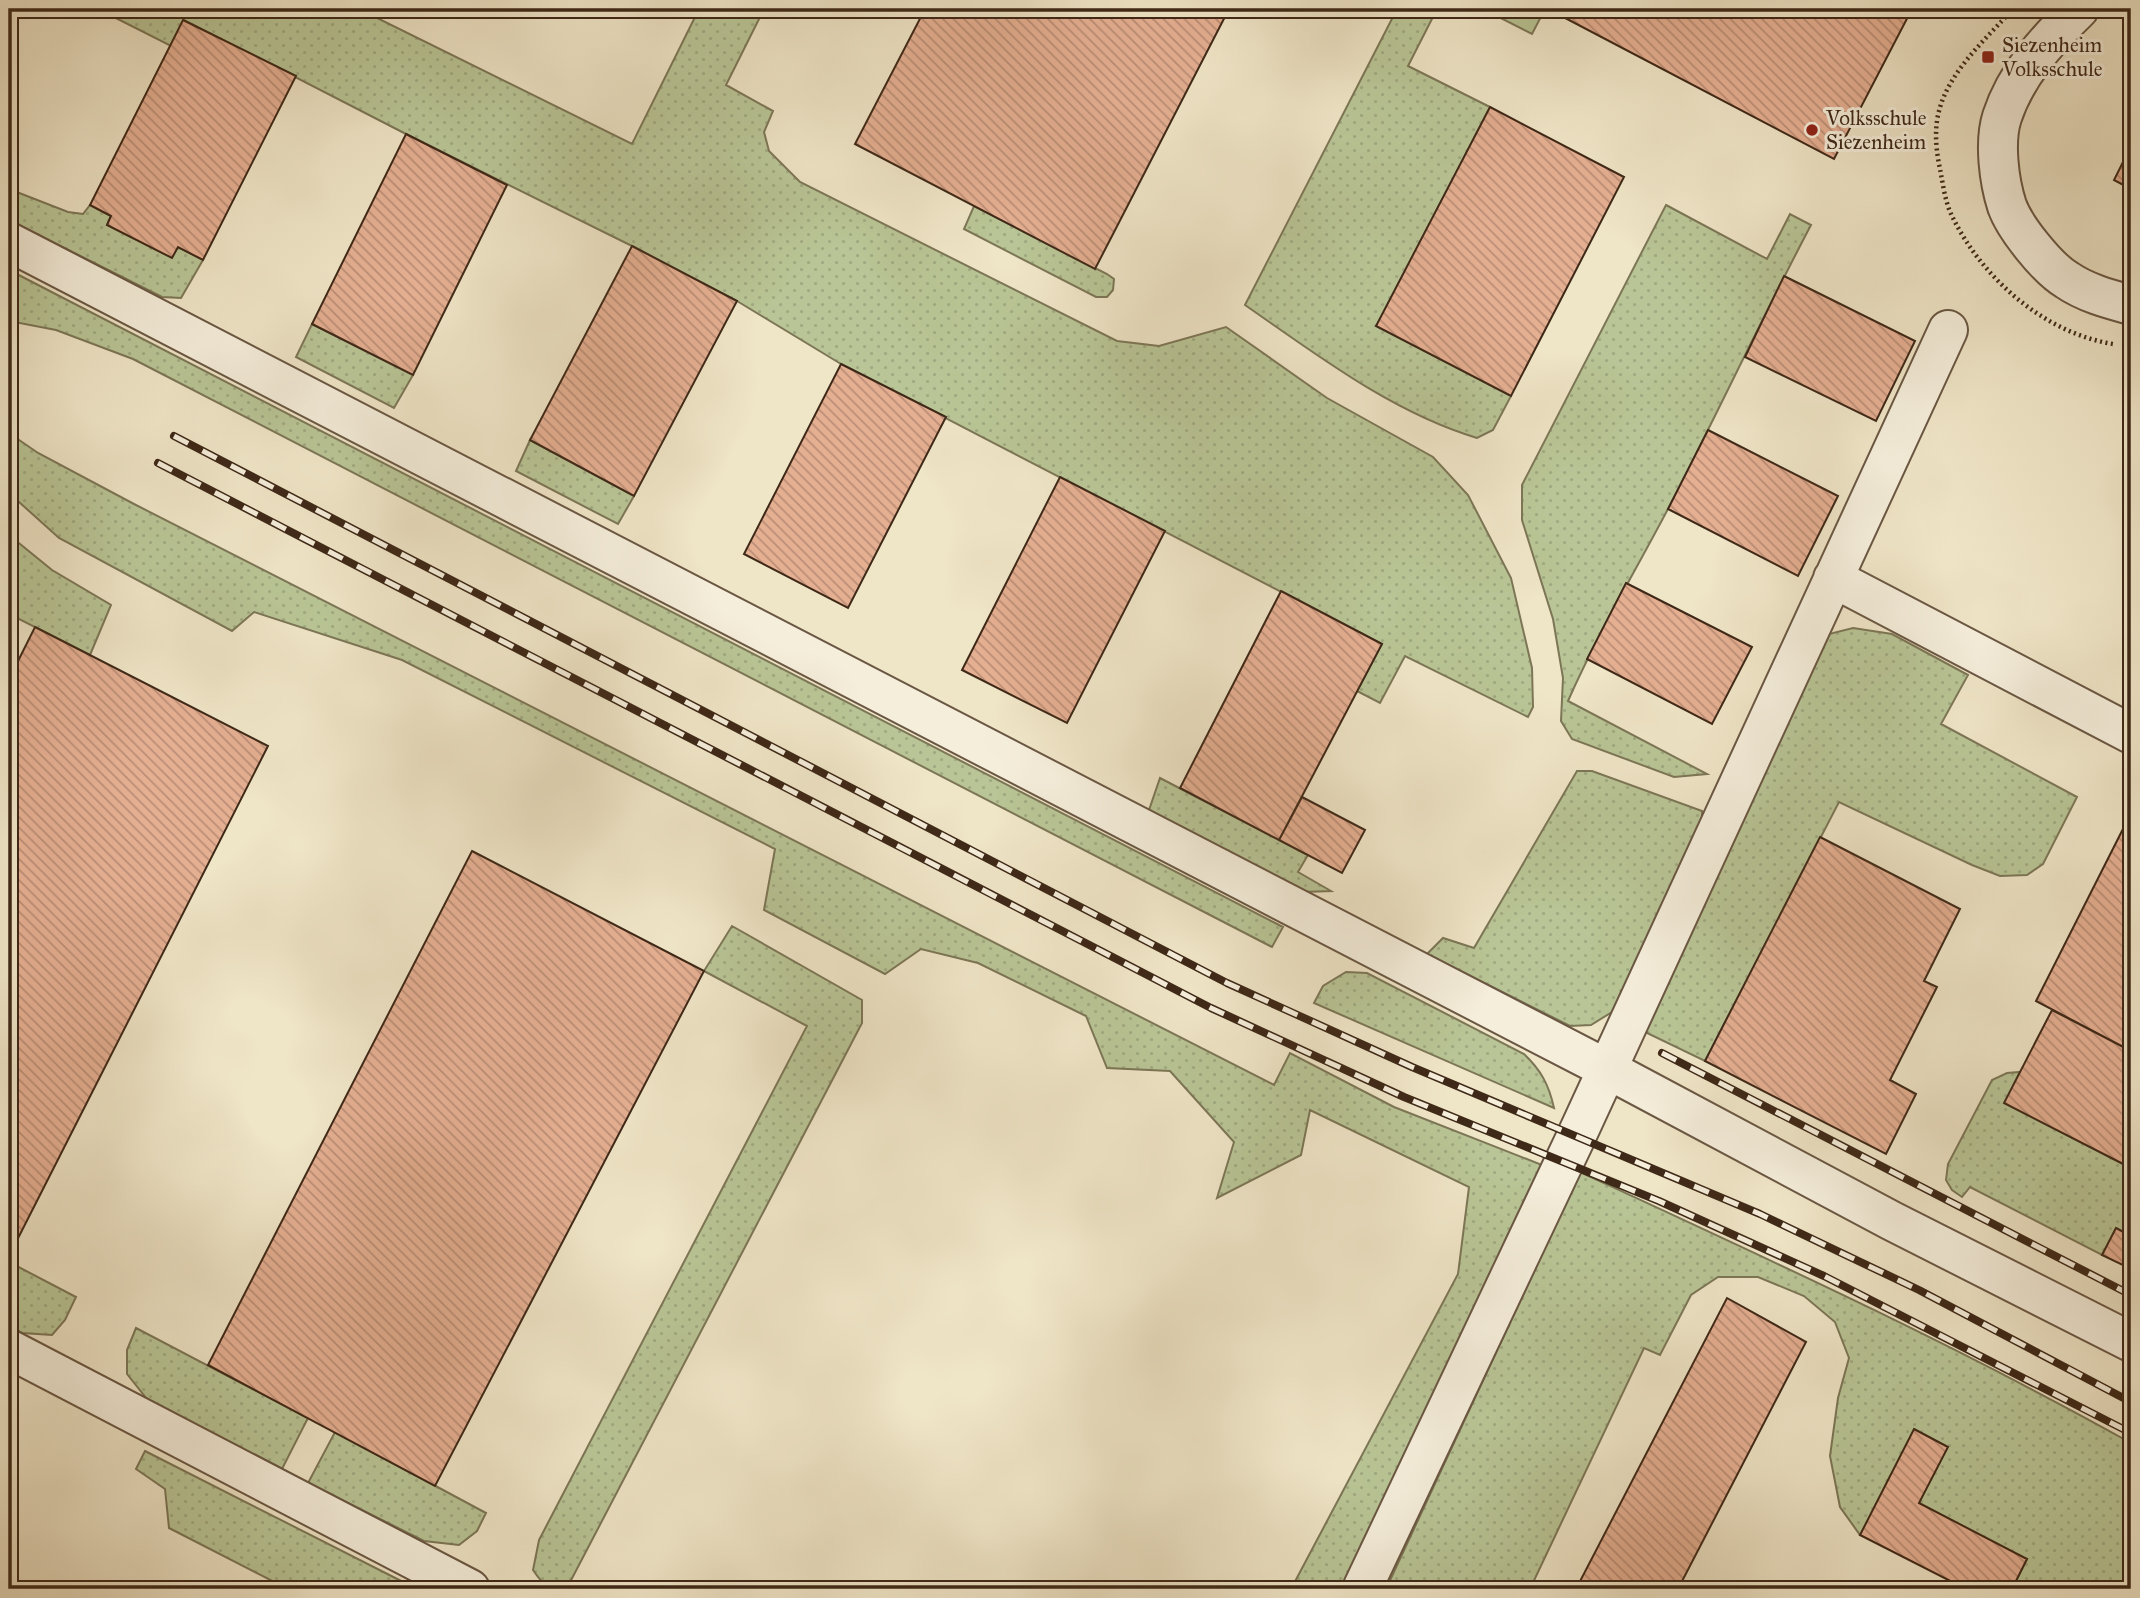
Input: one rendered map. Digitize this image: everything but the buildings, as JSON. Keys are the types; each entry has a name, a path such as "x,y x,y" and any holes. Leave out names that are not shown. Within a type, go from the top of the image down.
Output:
{"street":[{"path":"2078,9 2051,36 2020,76 2002,118 1998,161 2007,208 2033,249 2066,280 2102,297 2131,305"},
{"path":"9,242 1607,1069 1892,1221 2131,1342"},
{"path":"1362,1589 1607,1069 1948,330"},
{"path":"1833,578 2131,734"},
{"path":"9,1349 470,1589"}],"green space":[{"path":"98,9 359,9 632,144 699,9 764,9 726,85 773,111 764,132 769,151 800,182 1117,341 1159,346 1226,327 1327,398 1433,457 1468,495 1511,578 1532,668 1533,707 1528,717 1405,656 1380,703 1357,691 1382,644 841,364 737,301 632,246 184,20 171,46"},
{"path":"1397,9 1437,9 1408,66 1490,107 1377,326 1511,396 1493,430 1477,438 1415,414 1386,398 1245,305"},
{"path":"1483,9 1545,9 1532,34"},
{"path":"9,189 68,212 83,214 90,205 111,216 107,225 178,247 203,260 181,298 162,297 9,220"},
{"path":"1666,205 1767,259 1790,214 1811,225 1568,701 1707,774 1674,777 1572,739 1561,721 1563,678 1553,619 1522,520 1522,485"},
{"path":"974,206 1107,274 1114,279 1113,290 1107,297 1096,297 964,229"},
{"path":"9,270 1283,927 1272,947 133,359 56,330 9,321"},
{"path":"312,324 413,375 394,408 296,357"},
{"path":"9,433 38,453 134,504 1274,1085 1290,1053 1394,1107 1542,1165 1344,1589 1291,1589 1458,1274 1469,1187 1310,1110 1301,1155 1217,1198 1234,1142 1170,1071 1107,1068 1086,1016 978,963 921,949 885,974 764,910 775,849 402,660 254,612 232,631 59,538 9,493"},
{"path":"530,440 634,496 618,524 516,471"},
{"path":"9,535 52,570 111,605 90,655 9,614"},
{"path":"1853,628 1892,634 1968,675 1941,724 2077,797 2043,864 2027,875 2000,876 1839,802 1705,1061 1645,1032 1829,634"},
{"path":"1577,771 1592,771 1702,811 1702,828 1612,1012 1591,1025 1570,1026 1427,954 1443,938 1474,948"},
{"path":"1160,778 1308,855 1298,872 1331,891 1302,892 1148,813"},
{"path":"732,926 862,1000 862,1023 568,1586 552,1588 544,1584 533,1570 539,1540 807,1026 704,971"},
{"path":"1346,972 1367,973 1524,1054 1544,1078 1554,1108 1314,1003 1323,986"},
{"path":"2020,1072 2005,1103 2131,1168 2131,1236 2116,1228 2102,1255 1970,1187 1962,1197 1952,1190 1946,1180 1948,1164 1992,1080 2007,1073"},
{"path":"1580,1172 1927,1336 2131,1443 2131,1589 2012,1589 2027,1559 1860,1535 1840,1507 1830,1456 1838,1398 1849,1358 1835,1322 1804,1296 1758,1277 1718,1277 1691,1295 1660,1355 1644,1348 1530,1589 1386,1589"},
{"path":"9,1262 76,1297 65,1320 52,1335 22,1333 9,1326"},
{"path":"136,1328 308,1418 282,1469 147,1399 127,1374 127,1350"},
{"path":"335,1432 486,1513 477,1531 459,1545 424,1541 308,1483"},
{"path":"145,1451 417,1589 288,1589 169,1528 165,1489 136,1469"}],"railway":[{"path":"174,436 1227,983 1412,1067 1760,1214 1919,1290 2131,1402"},
{"path":"158,463 1211,1008 1404,1097 1659,1201 1824,1276 2131,1433"},
{"path":"1662,1053 2131,1295"}],"place":[{"name":"Siezenheim Volksschule","path":"1988,57"},
{"name":"Volksschule Siezenheim","path":"1812,130"}]}
